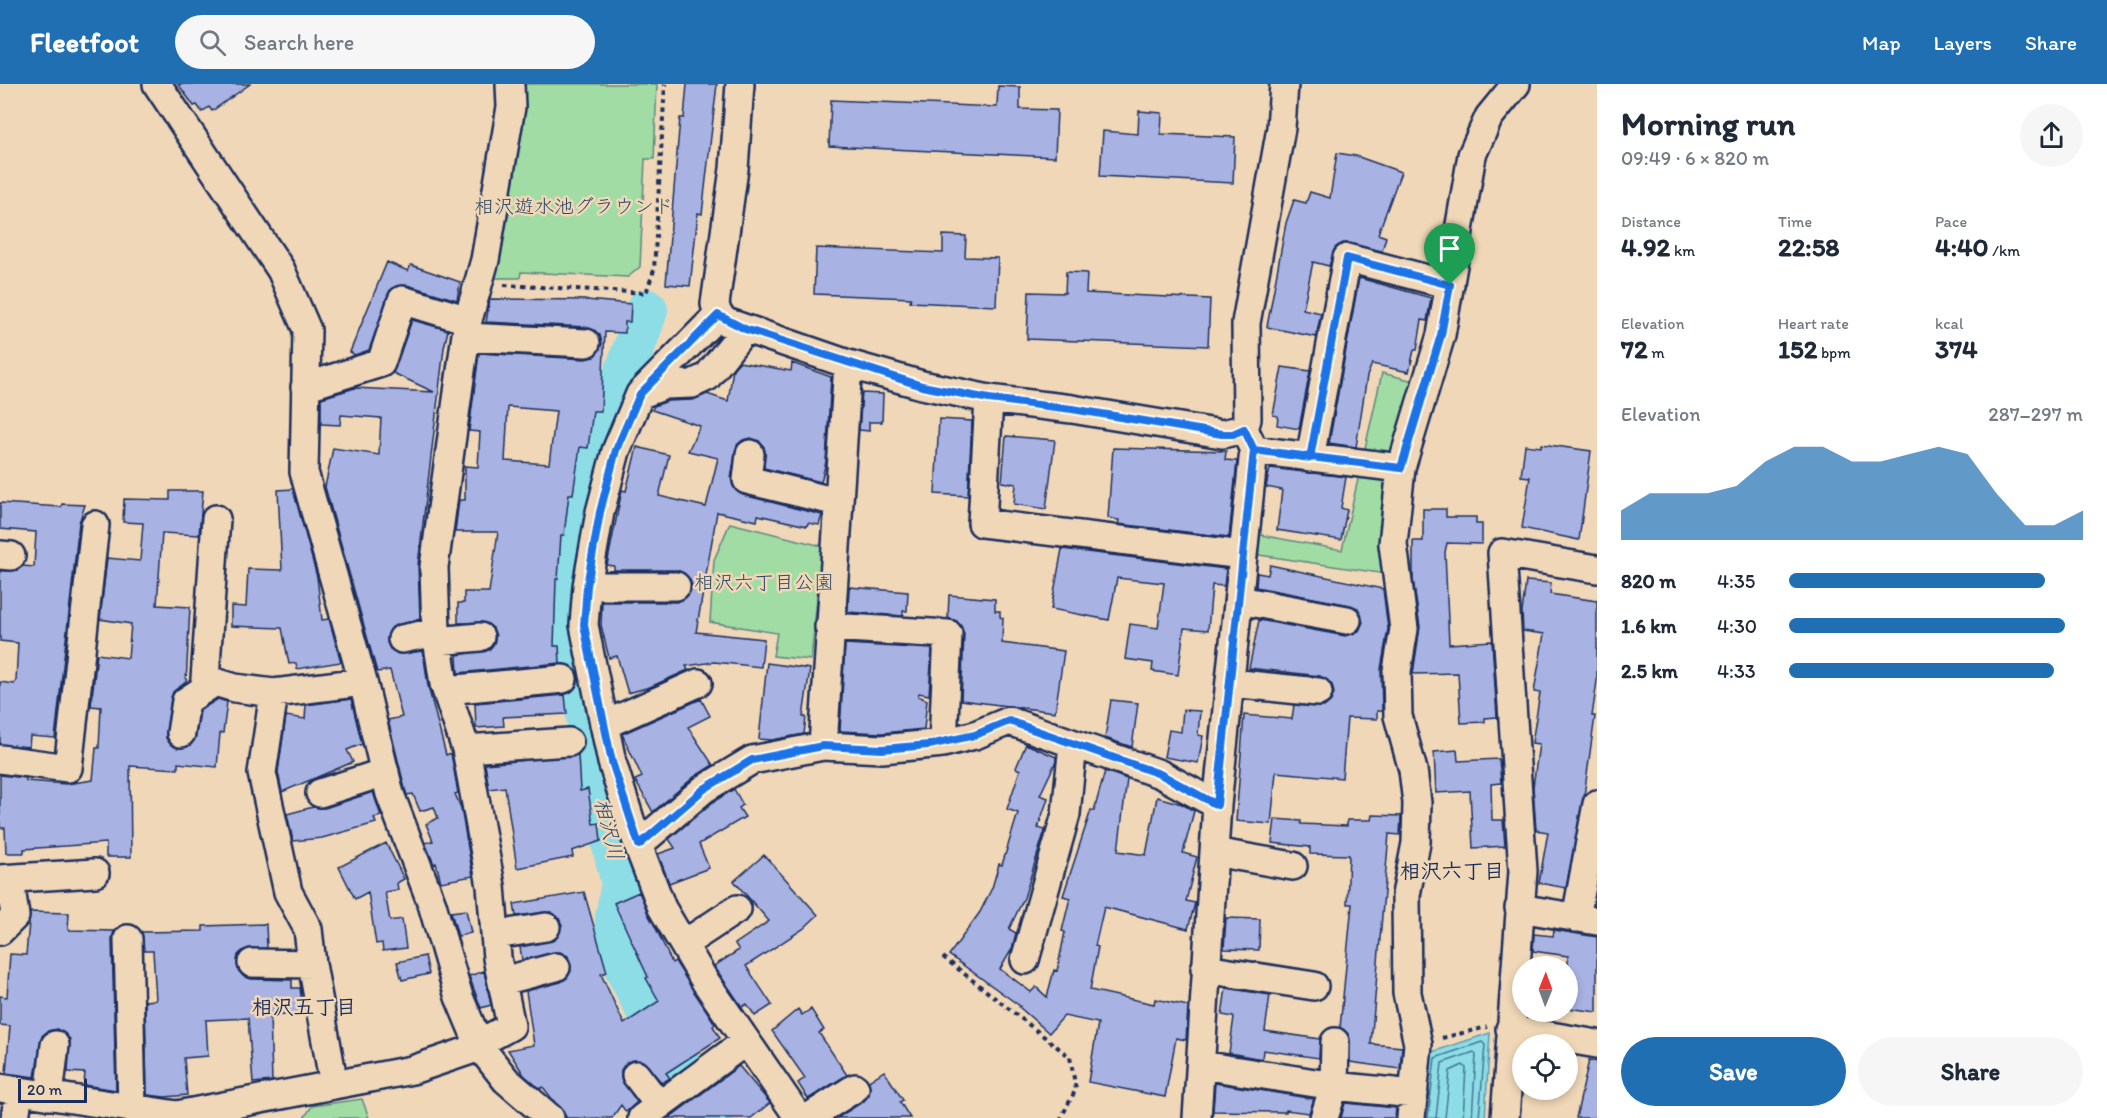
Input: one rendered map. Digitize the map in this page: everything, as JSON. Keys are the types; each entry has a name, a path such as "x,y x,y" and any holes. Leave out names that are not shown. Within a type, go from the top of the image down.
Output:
{"street":[{"path":"157,84 280,270 307,330 304,472 363,682 390,794 432,904 459,997 480,1047 507,1080 550,1118"},
{"path":"15,1118 10,1090 177,1116 412,1070 480,1047 487,1039 511,1026 496,935 491,886 466,749 446,690 437,637 434,567 467,328 486,260 511,107 510,84"},
{"path":"741,84 734,169 715,304 718,315 745,329 922,386 989,399 1072,409 1233,434 1310,458 1401,468"},
{"path":"1197,1118 1217,805 1243,555 1249,440 1246,323 1281,128 1284,84"},
{"path":"1202,1065 1334,1086 1412,1106 1418,1044 1407,993 1406,895 1416,843 1417,803 1413,770 1398,716 1396,671 1404,629 1394,544 1401,468 1441,335 1472,155 1489,117 1516,84"},
{"path":"1310,458 1347,258 1450,285"},
{"path":"305,387 381,363 402,300 467,328 586,343"},
{"path":"718,315 640,394 611,471 600,512 587,586 584,625 612,762 662,908 745,1042 799,1118"},
{"path":"640,394 665,385 692,384 707,377 745,329"},
{"path":"823,746 837,502 848,364"},
{"path":"989,399 982,523 1243,555"},
{"path":"750,454 747,480 837,502"},
{"path":"216,519 205,679 235,688 274,693 363,682"},
{"path":"0,759 68,768 95,525"},
{"path":"1505,1118 1523,871 1502,554 1596,561"},
{"path":"587,586 676,586"},
{"path":"1239,600 1347,620"},
{"path":"829,627 948,634 943,742"},
{"path":"402,639 480,637"},
{"path":"446,690 563,679"},
{"path":"181,733 186,701 214,682"},
{"path":"1231,682 1318,692"},
{"path":"604,725 698,683"},
{"path":"274,693 262,773 288,892 308,929 333,1085"},
{"path":"639,845 704,789 752,760 823,746 882,749 943,742 975,735 1009,721 1160,774 1217,805"},
{"path":"466,749 569,742"},
{"path":"1025,960 1066,814 1073,744"},
{"path":"320,793 385,772"},
{"path":"1519,908 1586,919 1597,804"},
{"path":"1214,852 1293,866"},
{"path":"0,932 15,915 5,879 95,873"},
{"path":"684,944 737,909"},
{"path":"496,935 546,927"},
{"path":"128,939 132,1108"},
{"path":"252,963 312,964"},
{"path":"503,981 556,967"},
{"path":"1205,969 1314,986"},
{"path":"1510,1025 1597,1044"},
{"path":"636,1075 650,1111 745,1042"},
{"path":"1324,1118 1334,1086 1335,1042"},
{"path":"49,1096 55,1045"},
{"path":"808,1118 855,1088"}],"path":[{"path":"479,283 646,293 654,270 665,84"},
{"path":"943,957 1070,1057 1076,1089 1061,1118"},
{"path":"1418,1044 1510,1025"}],"green space":[{"name":"相沢遊水池グラウンド","path":"521,84 657,84 654,159 645,159 640,267 628,277 521,272 520,278 491,278"},
{"path":"1382,373 1418,382 1386,574 1253,554 1255,534 1342,550"},
{"name":"相沢六丁目公園","path":"730,523 822,546 811,660 773,656 777,633 710,622 714,560"},
{"path":"362,1099 369,1118 304,1118 312,1106"}],"water":[{"path":"1490,1033 1485,1118 1422,1118 1429,1053"}],"building":[{"path":"178,84 250,84 212,111 209,107 202,112 197,105 194,106"},
{"path":"687,84 717,84 702,214 698,213 690,286 666,284 680,118 684,118"},
{"path":"998,86 1020,87 1020,109 1057,110 1055,157 829,146 831,100 997,107"},
{"path":"1139,111 1162,113 1161,134 1235,137 1233,183 1100,176 1103,131 1138,134"},
{"path":"1337,153 1356,156 1401,172 1378,234 1386,237 1382,251 1343,243 1335,248 1329,266 1313,262 1303,309 1321,313 1316,337 1267,327 1286,223 1294,200 1306,203 1310,192 1330,198"},
{"path":"943,235 966,236 965,257 998,258 996,306 910,302 911,298 814,294 816,248 943,253"},
{"path":"387,262 408,271 411,265 460,282 457,300 407,285 392,288 369,350 355,355 350,352"},
{"path":"1066,272 1087,273 1086,293 1210,299 1208,346 1027,339 1029,292 1065,293"},
{"path":"1359,278 1431,298 1427,321 1422,320 1417,350 1414,350 1409,372 1372,364 1367,376 1356,447 1329,443"},
{"path":"490,299 586,300 631,304 630,322 625,322 625,333 605,332 601,411 593,411 588,448 580,447 573,494 569,494 564,535 561,535 558,579 556,579 554,646 559,646 560,663 458,673 457,655 489,650 496,636 493,628 486,623 458,623 458,603 464,603 464,592 489,592 498,532 455,532 459,500 465,500 465,466 478,467 480,432 469,431 479,353 585,359 594,357 602,344 600,335 587,327 486,322","holes":["508,407 556,411 549,464 505,461"]},
{"path":"412,320 448,330 418,565 420,619 392,627 387,642 390,649 398,654 423,651 428,686 446,755 451,753 458,793 455,794 461,808 473,876 441,882 436,863 434,864 425,843 433,841 426,824 438,818 434,807 420,811 413,794 407,795 388,720 402,717 390,670 377,672 325,487 333,448 379,455 381,418 341,415 340,425 321,424 321,398 355,388 434,392 393,373"},
{"path":"739,362 791,371 792,363 831,377 826,462 821,482 764,468 764,447 759,441 751,438 737,445 731,478 733,486 743,495 822,515 819,525 808,523 807,526 758,515 757,521 717,512 696,632 764,639 761,667 714,662 686,666 688,670 650,687 628,693 617,656 609,658 601,625 602,602 677,602 689,594 692,585 684,573 677,570 614,570 614,566 607,565 622,490 626,491 637,447 669,455 659,496 706,507 718,458 688,451 700,426 652,410 654,406 668,401 693,400 707,394 728,401 733,369"},
{"path":"1282,367 1310,371 1299,429 1277,425 1278,416 1273,415"},
{"path":"862,393 883,394 882,422 869,422 869,431 859,430"},
{"path":"939,419 972,421 968,496 935,494"},
{"path":"1006,436 1055,440 1046,509 1014,504 1016,484 1002,482"},
{"path":"1541,444 1591,451 1579,540 1522,528 1530,477 1521,476 1525,445 1541,447"},
{"path":"1113,448 1226,451 1225,460 1237,461 1229,537 1118,524 1119,520 1108,518"},
{"path":"1270,468 1346,477 1341,508 1347,510 1341,540 1277,530 1282,490 1266,487"},
{"path":"293,489 317,577 322,620 329,619 341,662 297,669 296,663 289,664 282,628 231,626 231,606 246,607 248,569 282,570 278,490"},
{"path":"170,491 203,491 199,535 162,533 157,605 190,607 186,682 173,692 166,738 171,745 178,748 187,747 196,736 200,710 218,699 227,702 223,733 220,733 217,767 178,763 178,769 130,766 131,857 106,857 106,843 24,849 24,853 6,853 5,828 0,828 0,775 26,778 26,781 66,784 93,780 96,748 99,748 101,707 91,706 97,654 128,658 131,624 100,619 107,558 140,561 143,523 123,522 124,499 170,500"},
{"path":"0,503 61,507 62,504 85,505 79,523 55,738 30,736 29,747 0,744 0,682 14,684 16,681 18,643 0,641 0,571 17,570 23,566 34,567 36,532 0,529"},
{"path":"1423,509 1446,509 1446,517 1476,517 1476,524 1482,524 1482,544 1447,543 1445,552 1449,644 1492,641 1497,717 1485,718 1485,722 1461,723 1458,673 1413,674 1420,627 1413,579 1413,541 1423,541"},
{"path":"1062,549 1226,569 1224,586 1212,585 1208,630 1184,628 1178,675 1152,671 1153,663 1125,659 1130,624 1158,628 1164,583 1117,578 1109,620 1051,609"},
{"path":"1270,565 1383,589 1388,629 1381,669 1382,711 1377,711 1377,719 1347,718 1342,778 1276,772 1271,824 1236,821 1244,715 1292,719 1294,705 1324,707 1331,701 1334,693 1332,685 1320,676 1249,668 1259,620 1345,636 1359,631 1363,622 1358,608 1350,605 1256,587 1257,573 1268,575"},
{"path":"1526,581 1551,583 1550,594 1597,601 1597,681 1592,716 1595,716 1584,796 1566,888 1539,883 1548,832 1536,830 1533,787 1539,744 1532,743 1540,693 1534,692 1544,634 1523,631 1522,612"},
{"path":"849,587 908,592 907,611 903,611 903,616 848,612"},
{"path":"949,595 995,599 995,611 1000,611 1000,617 1003,618 1002,643 1064,651 1055,712 961,700 964,634 957,621 948,618"},
{"path":"845,644 932,649 929,695 919,693 918,696 927,700 924,729 882,733 840,731"},
{"path":"767,663 810,669 803,717 806,717 804,734 772,740 759,739"},
{"path":"565,695 567,714 503,717 504,726 476,728 475,703"},
{"path":"351,699 362,744 347,750 353,762 282,792 278,772 286,716 305,719 306,705"},
{"path":"701,699 710,716 688,727 713,765 694,777 653,812 635,780 642,777 622,734"},
{"path":"1111,700 1138,703 1132,747 1105,738"},
{"path":"1183,710 1200,711 1198,735 1203,736 1198,763 1164,757 1169,730 1181,732"},
{"path":"1026,744 1056,757 1056,761 1040,795 1048,798 1038,828 1045,830 1024,898 1009,929 1016,933 1012,949 1000,969 1031,992 1036,987 1047,997 1054,970 1057,971 1065,932 1062,931 1070,898 1063,896 1091,810 1094,811 1105,771 1127,779 1118,851 1146,855 1157,797 1182,804 1194,811 1183,853 1197,857 1186,901 1195,903 1188,929 1104,907 1095,946 1098,947 1090,990 1154,1004 1155,999 1188,1006 1186,1040 1176,1038 1165,1097 1088,1082 1098,1023 1064,1016 1049,1033 1020,1006 949,955 980,912 992,888 999,864 1002,865 1018,813 1007,809 1020,770 1016,768"},
{"path":"1457,750 1458,761 1499,759 1501,783 1491,784 1492,820 1503,820 1505,846 1473,848 1470,791 1436,793 1434,752"},
{"path":"578,755 580,791 588,789 593,824 599,823 601,841 572,851 573,857 517,868 505,787 489,789 485,764"},
{"path":"734,789 743,805 739,808 745,817 699,844 709,868 669,883 658,854 675,848 669,839 713,802"},
{"path":"373,792 381,816 374,818 376,823 322,838 293,841 287,814 313,807 325,808"},
{"path":"1372,815 1401,816 1400,835 1389,834 1371,1044 1402,1047 1400,1069 1350,1062 1349,1035 1340,1028 1352,904 1347,904 1349,855 1310,854 1310,847 1272,843 1275,819 1301,821 1301,824 1347,826 1347,820 1371,820"},
{"path":"386,843 404,879 397,883 398,890 385,892 390,921 402,919 406,948 383,951 382,943 376,944 368,892 355,899 339,867"},
{"path":"764,855 818,915 803,929 746,966 772,1005 755,1016 747,1004 742,1007 714,966 739,950 735,944 769,921 734,881"},
{"path":"584,892 607,972 601,974 624,1024 659,1001 646,978 648,977 614,903 639,892 672,963 675,961 715,1024 713,1026 720,1038 666,1073 670,1078 662,1083 643,1061 627,1062 621,1070 621,1078 637,1102 626,1112 621,1105 612,1118 567,1118 543,1087 540,1089 524,1075 508,1050 534,1045 526,991 561,982 571,971 568,956 560,952 522,960 520,947 555,940 562,925 558,917 551,912 516,916 514,904"},
{"path":"466,910 471,933 458,936 451,912"},
{"path":"30,912 69,913 68,930 114,931 112,939 116,1090 84,1085 85,1073 68,1072 70,1039 57,1029 48,1031 42,1036 35,1077 6,1073 10,1026 0,1025 0,996 7,997 10,954 26,955"},
{"path":"1226,918 1260,919 1259,950 1224,949"},
{"path":"266,924 267,948 244,950 238,955 238,970 243,976 251,979 292,980 292,988 300,988 303,1013 270,1015 272,1081 253,1083 248,1018 206,1020 208,1056 184,1058 187,1095 165,1097 147,1095 145,1001 156,1000 153,951 144,951 142,932 203,931 203,926"},
{"path":"1554,930 1597,937 1597,1012 1578,1009 1578,956 1533,951 1534,934 1553,936"},
{"path":"425,956 429,974 402,980 397,962"},
{"path":"484,971 491,1005 481,1008 469,976"},
{"path":"1226,988 1270,995 1265,1031 1320,1039 1319,1058 1263,1050 1262,1059 1229,1053 1234,1017 1222,1015"},
{"path":"798,1009 802,1015 811,1009 824,1030 819,1033 847,1075 808,1099 798,1083 805,1078 772,1031"},
{"path":"1589,1060 1597,1061 1597,1118 1576,1118"},
{"path":"739,1066 770,1103 751,1118 669,1118"},
{"path":"884,1071 903,1100 900,1102 910,1118 837,1118 864,1101 869,1095 869,1081"},
{"path":"1215,1083 1314,1099 1309,1113 1286,1110 1286,1112 1213,1111"},
{"path":"1345,1103 1396,1108 1395,1118 1341,1118"}],"waterway":[{"name":"相沢川","path":"647,310 597,454 568,608 569,643 582,687 600,793 622,883 616,918 615,948 651,1019 713,1118"}],"district":[{"name":"相沢六丁目","path":"1452,871"},
{"name":"相沢五丁目","path":"304,1007"}],"route":[{"path":"1450,285 1347,258 1310,458 1254,450 1217,805 1160,774 1009,721 975,735 929,745 882,749 823,746 752,760 704,789 670,815 639,845 612,762 593,670 584,625 587,586 600,512 616,450 640,394 718,315 726,322 745,329 922,386 989,399 1072,409 1222,434 1233,434 1244,429 1254,450 1310,458 1401,468 1441,335 1450,285"}]}
